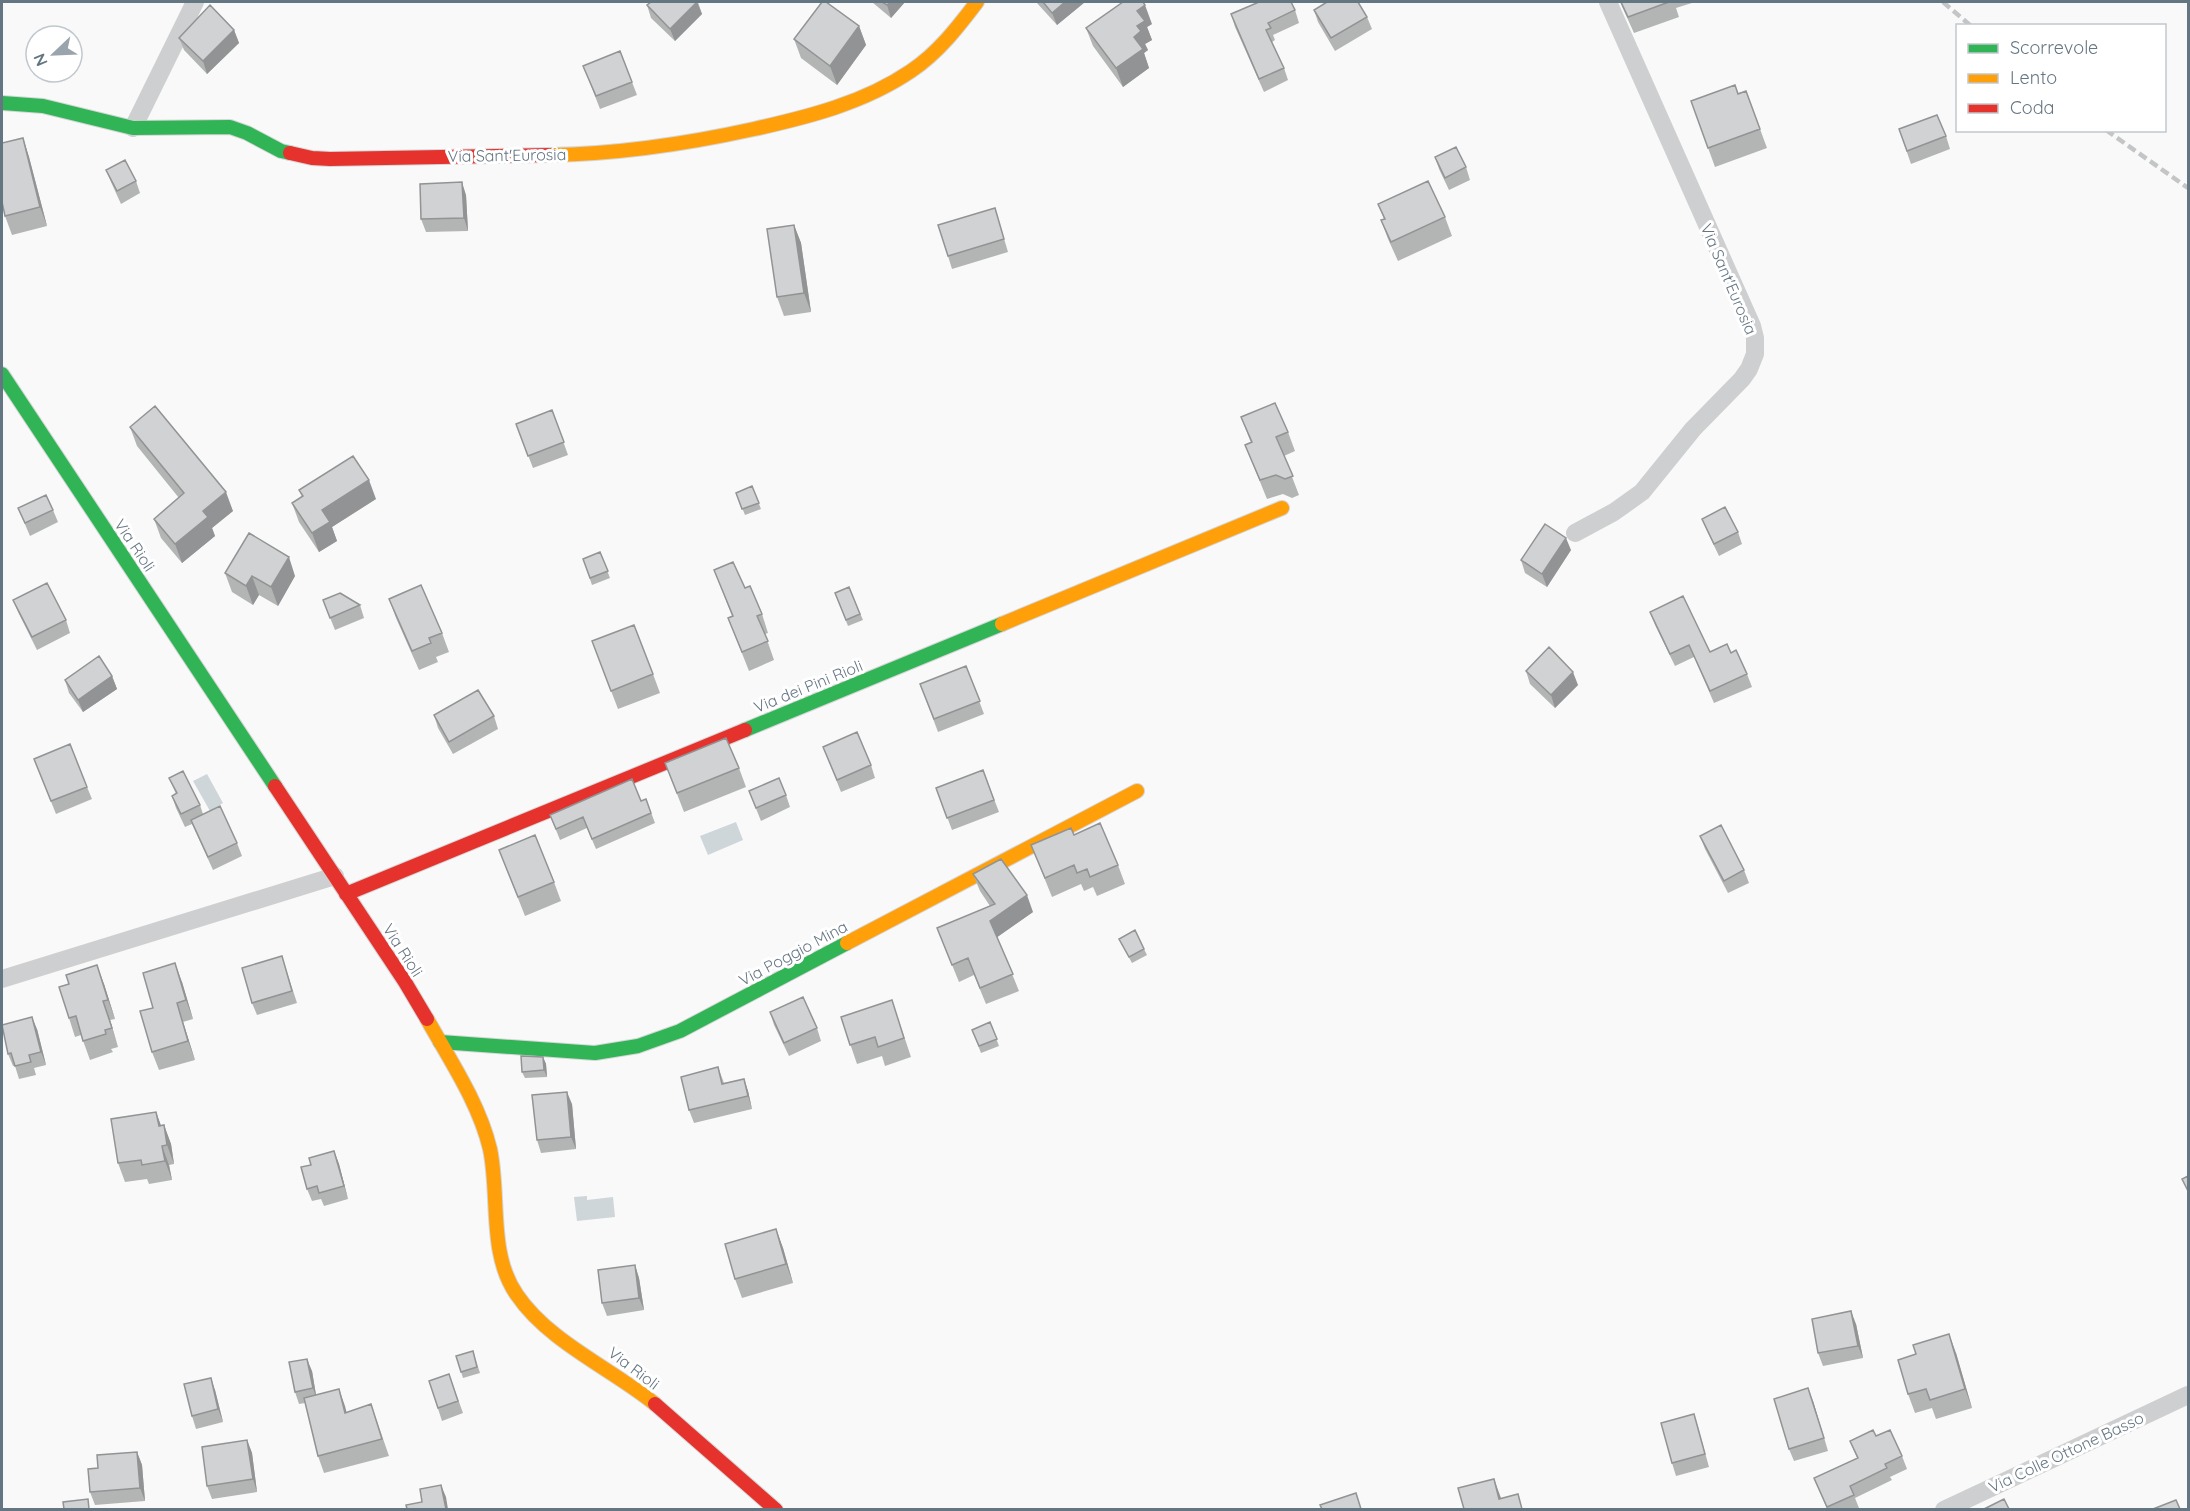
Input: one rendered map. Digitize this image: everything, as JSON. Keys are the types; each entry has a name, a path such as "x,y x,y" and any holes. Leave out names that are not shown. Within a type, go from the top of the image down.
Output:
{"street":[{"path":"133,128 195,2"},
{"name":"Via Sant'Eurosia","path":"2,103 43,106 113,125 133,128 211,126 230,128 247,133 281,151 319,158 594,154 671,146 815,115 873,93 926,61 951,35 977,2"},
{"name":"Via Sant'Eurosia","path":"1575,533 1614,512 1642,492 1689,434 1745,375 1753,362 1756,346 1752,326 1608,2"},
{"name":"Via Rioli","path":"2,374 335,876 410,991 440,1042 475,1108 488,1142 494,1178 498,1242 506,1274 516,1294 536,1317 664,1412 776,1509"},
{"name":"Via dei Pini Rioli","path":"346,894 1282,508"},
{"name":"Via Poggio Mina","path":"440,1042 595,1053 619,1052 648,1044 680,1030 1137,790"},
{"path":"2,979 335,876"},
{"name":"Via Colle Ottone Basso","path":"1944,1509 2188,1395"}],"shaded area":[{"path":"207,774 223,803 210,811 193,781"},
{"path":"736,822 743,840 708,855 700,836"},
{"path":"587,1196 587,1200 613,1197 615,1217 577,1221 574,1197"}],"building":[{"path":"651,2 697,2 670,29 647,5"},
{"path":"822,2 826,2 859,26 830,66 794,39"},
{"path":"1043,2 1065,2 1052,13"},
{"path":"1123,2 1143,2 1145,5 1137,11 1145,21 1137,26 1141,31 1134,37 1143,49 1116,68 1086,28"},
{"path":"1259,2 1291,2 1295,10 1268,23 1271,28 1266,30 1284,68 1259,79 1231,14"},
{"path":"1327,2 1358,2 1367,17 1331,38 1314,10"},
{"path":"1621,2 1669,2 1628,17"},
{"path":"210,5 234,30 203,61 179,38"},
{"path":"620,51 632,82 596,96 583,66"},
{"path":"1735,85 1738,94 1746,91 1760,129 1708,148 1691,101"},
{"path":"1937,115 1946,136 1907,151 1899,129"},
{"path":"23,138 40,207 5,216 2,202 2,143"},
{"path":"1456,147 1466,167 1445,178 1435,157"},
{"path":"125,160 136,181 117,191 106,170"},
{"path":"1428,181 1445,217 1391,242 1381,220 1385,219 1378,204"},
{"path":"462,182 464,218 421,219 420,184"},
{"path":"995,208 1004,239 948,256 938,225"},
{"path":"794,225 804,293 777,297 767,229"},
{"path":"1275,403 1288,432 1276,437 1293,476 1285,479 1276,475 1260,480 1245,445 1252,442 1241,417"},
{"path":"155,406 226,492 203,511 208,517 175,544 154,519 184,493 130,427"},
{"path":"552,410 564,442 528,456 516,424"},
{"path":"353,456 369,480 322,510 330,522 312,533 292,503 303,496 299,490"},
{"path":"752,486 759,503 742,509 736,493"},
{"path":"46,495 53,510 25,523 18,508"},
{"path":"1725,507 1738,532 1714,544 1702,519"},
{"path":"1545,524 1566,538 1542,574 1521,560"},
{"path":"249,533 289,557 271,587 252,576 246,586 225,573"},
{"path":"600,552 608,571 590,578 583,559"},
{"path":"733,562 745,588 750,586 762,614 757,616 768,641 742,652 728,618 733,616 714,570"},
{"path":"47,583 66,620 32,637 13,600"},
{"path":"421,585 442,633 429,638 431,643 412,651 389,599"},
{"path":"849,587 860,614 846,620 835,593"},
{"path":"340,593 360,605 330,618 323,600"},
{"path":"1683,596 1710,652 1727,644 1731,653 1736,650 1747,674 1710,691 1689,645 1670,654 1650,612"},
{"path":"634,625 653,674 611,691 592,641"},
{"path":"1549,647 1573,672 1551,695 1526,671"},
{"path":"99,656 112,676 78,700 65,680"},
{"path":"966,666 980,701 934,719 920,684"},
{"path":"478,690 494,716 449,742 434,715"},
{"path":"857,732 871,765 837,780 823,747"},
{"path":"726,738 739,768 677,793 665,763"},
{"path":"70,744 87,787 51,801 34,759"},
{"path":"983,770 994,800 947,818 936,788"},
{"path":"183,771 200,805 181,814 172,796 177,793 169,778"},
{"path":"779,778 786,795 756,808 749,791"},
{"path":"632,779 641,801 646,799 651,813 592,839 583,817 556,829 550,815"},
{"path":"220,806 237,843 208,857 191,820"},
{"path":"1100,823 1118,865 1090,877 1087,869 1077,873 1074,865 1045,878 1031,845 1071,828 1074,835"},
{"path":"1721,825 1744,870 1724,881 1700,836"},
{"path":"535,835 554,882 518,897 499,850"},
{"path":"1001,859 1027,895 990,921 1013,974 980,988 968,958 952,965 937,928 995,904 973,874"},
{"path":"1135,930 1144,949 1129,957 1119,939"},
{"path":"282,956 292,991 252,1003 242,968"},
{"path":"175,963 186,1000 177,1003 188,1041 152,1052 140,1011 153,1008 143,973"},
{"path":"97,965 108,1000 103,1001 112,1028 105,1030 106,1034 83,1041 76,1016 69,1018 59,987 69,984 66,975"},
{"path":"803,997 817,1028 784,1043 770,1012"},
{"path":"892,1000 904,1038 878,1047 875,1037 850,1045 841,1017"},
{"path":"32,1017 41,1052 29,1055 31,1062 15,1066 11,1053 8,1054 2,1025"},
{"path":"990,1022 997,1039 979,1046 972,1030"},
{"path":"521,1056 543,1057 544,1070 522,1072"},
{"path":"718,1067 722,1084 744,1079 748,1096 689,1110 681,1077"},
{"path":"567,1092 571,1137 537,1140 532,1095"},
{"path":"156,1112 159,1126 164,1125 167,1145 162,1146 165,1161 142,1165 141,1160 118,1163 111,1119"},
{"path":"334,1151 344,1186 319,1193 317,1186 307,1189 301,1167 311,1165 309,1158"},
{"path":"2188,1176 2188,1191 2182,1179"},
{"path":"776,1229 786,1264 735,1279 725,1244"},
{"path":"635,1265 639,1298 602,1303 598,1270"},
{"path":"1851,1311 1858,1346 1818,1353 1812,1319"},
{"path":"1949,1334 1965,1389 1930,1400 1926,1389 1908,1394 1898,1360 1916,1354 1913,1345"},
{"path":"473,1351 477,1367 461,1372 456,1356"},
{"path":"307,1359 313,1388 295,1392 289,1362"},
{"path":"449,1374 458,1401 438,1408 429,1381"},
{"path":"211,1378 218,1409 192,1416 184,1384"},
{"path":"1808,1388 1824,1438 1789,1449 1774,1399"},
{"path":"339,1389 345,1413 371,1404 382,1439 318,1456 304,1398"},
{"path":"1694,1414 1705,1454 1672,1463 1661,1423"},
{"path":"1873,1430 1876,1436 1890,1430 1902,1456 1885,1464 1887,1468 1850,1486 1854,1495 1827,1507 1814,1478 1858,1458 1850,1441"},
{"path":"247,1440 253,1479 207,1486 202,1447"},
{"path":"137,1452 140,1488 90,1492 88,1469 98,1468 97,1455"},
{"path":"1494,1479 1499,1499 1518,1494 1522,1509 1464,1509 1458,1488"},
{"path":"441,1485 446,1509 407,1509 406,1505 422,1502 420,1489"},
{"path":"1356,1493 1361,1509 1322,1509 1320,1505"},
{"path":"88,1499 89,1509 64,1509 63,1502"},
{"path":"2004,1499 2009,1509 1984,1509"},
{"path":"2176,1500 2180,1509 2153,1509"}],"railway":[{"path":"1943,2 1969,24"},
{"path":"2109,132 2188,188"}],"traffic: fast":[{"path":"2,103 43,106 133,128 230,127 290,153"},
{"path":"2,374 275,786"},
{"path":"745,730 1002,624"},
{"path":"440,1042 595,1053 638,1046 680,1031 847,943"}],"traffic: slow":[{"path":"550,155 601,153 678,144 774,124 835,108 874,92 921,64 947,39 977,2"},
{"path":"1002,624 1282,508"},
{"path":"847,943 1137,791"},
{"path":"427,1019 463,1082 485,1132 493,1167 498,1243 508,1279 517,1295 530,1312 563,1341 655,1404"}],"traffic: jam":[{"path":"290,153 330,159 550,155"},
{"path":"346,894 745,730"},
{"path":"275,786 427,1019"},
{"path":"655,1404 776,1510"}]}
